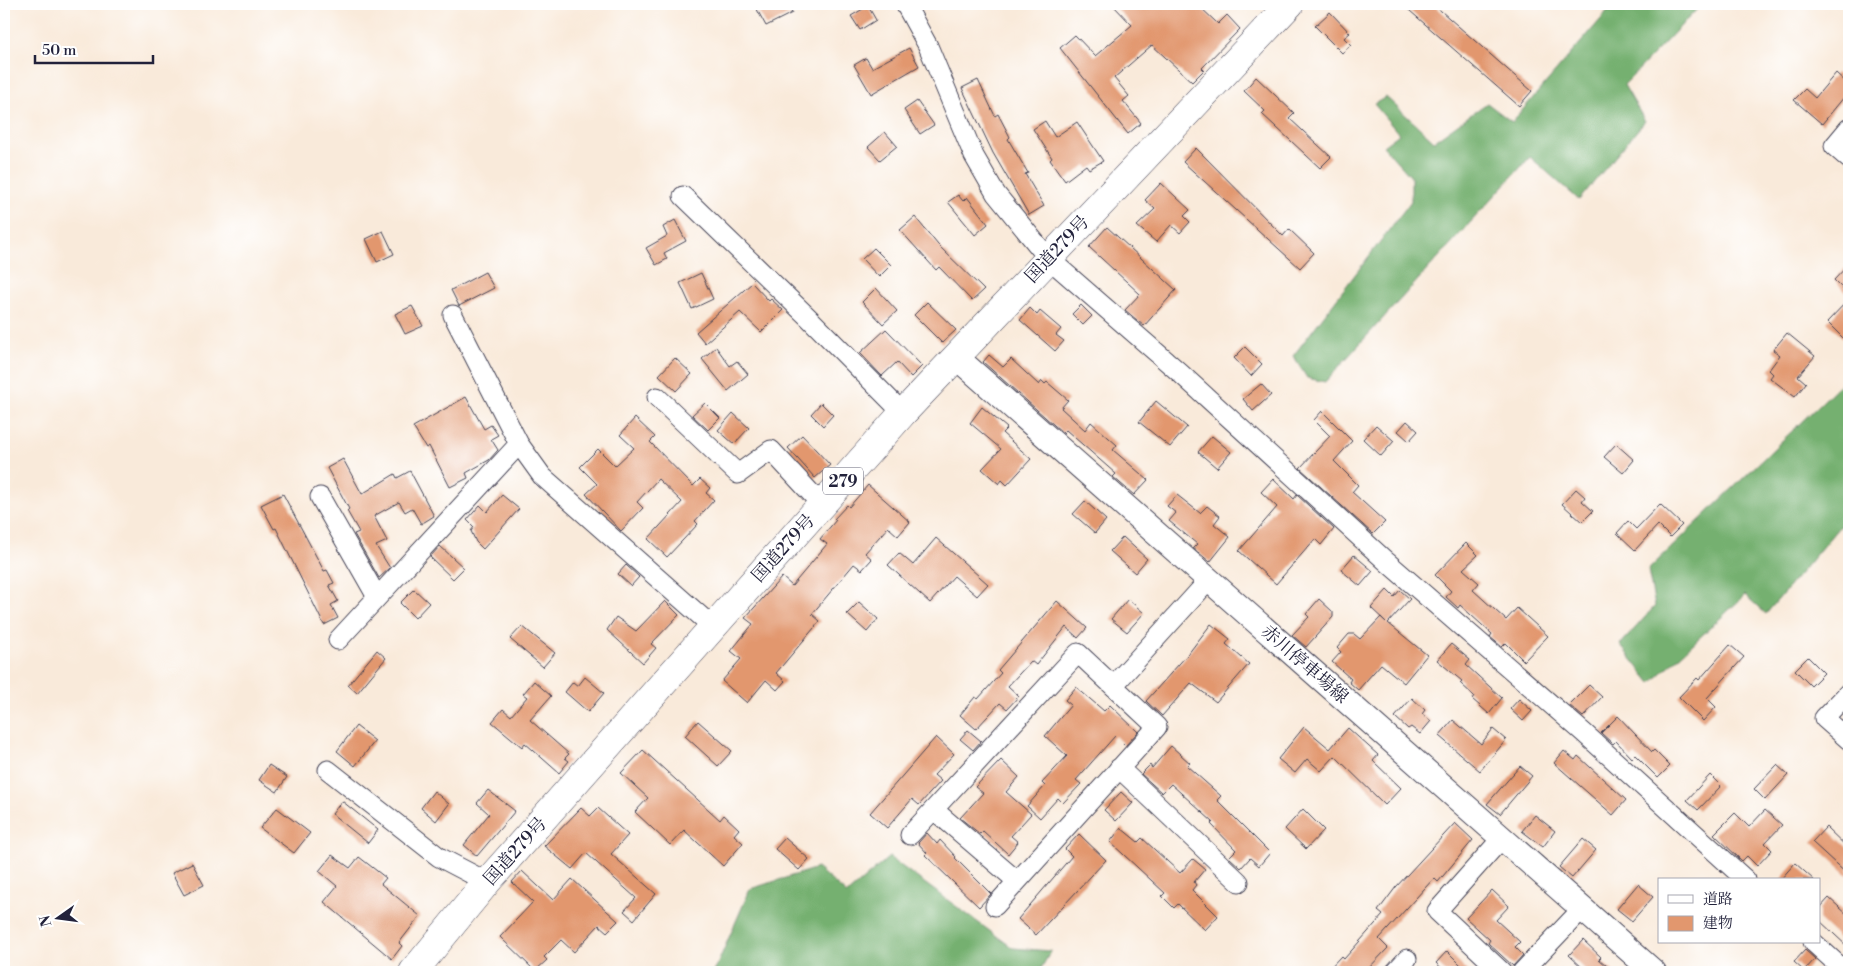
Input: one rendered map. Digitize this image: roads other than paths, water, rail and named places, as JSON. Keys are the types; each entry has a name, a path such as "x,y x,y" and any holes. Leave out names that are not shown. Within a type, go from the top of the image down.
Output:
{"highway":[{"name":"国道279号","path":"412,972 487,882 903,413 1290,4"}],"main road":[{"name":"赤川停車場線","path":"956,357 1654,972"}],"street":[{"path":"905,4 928,46 978,164 996,194 1048,258 1179,372 1394,568 1584,733 1744,878"},
{"path":"1849,128 1834,146 1849,159"},
{"path":"683,196 808,317 903,413"},
{"path":"453,314 519,444 542,476 713,627"},
{"path":"657,397 738,474 770,450 822,505"},
{"path":"338,640 519,444"},
{"path":"320,497 377,597"},
{"path":"1112,686 1209,580"},
{"path":"910,835 1078,653 1157,727 995,906"},
{"path":"1849,692 1824,718 1849,740"},
{"path":"1119,768 1239,882"},
{"path":"328,770 439,857 487,882"},
{"path":"934,810 1017,881"},
{"path":"1502,838 1437,911 1502,972"},
{"path":"1522,972 1582,909"},
{"path":"1815,944 1846,972"}]}
